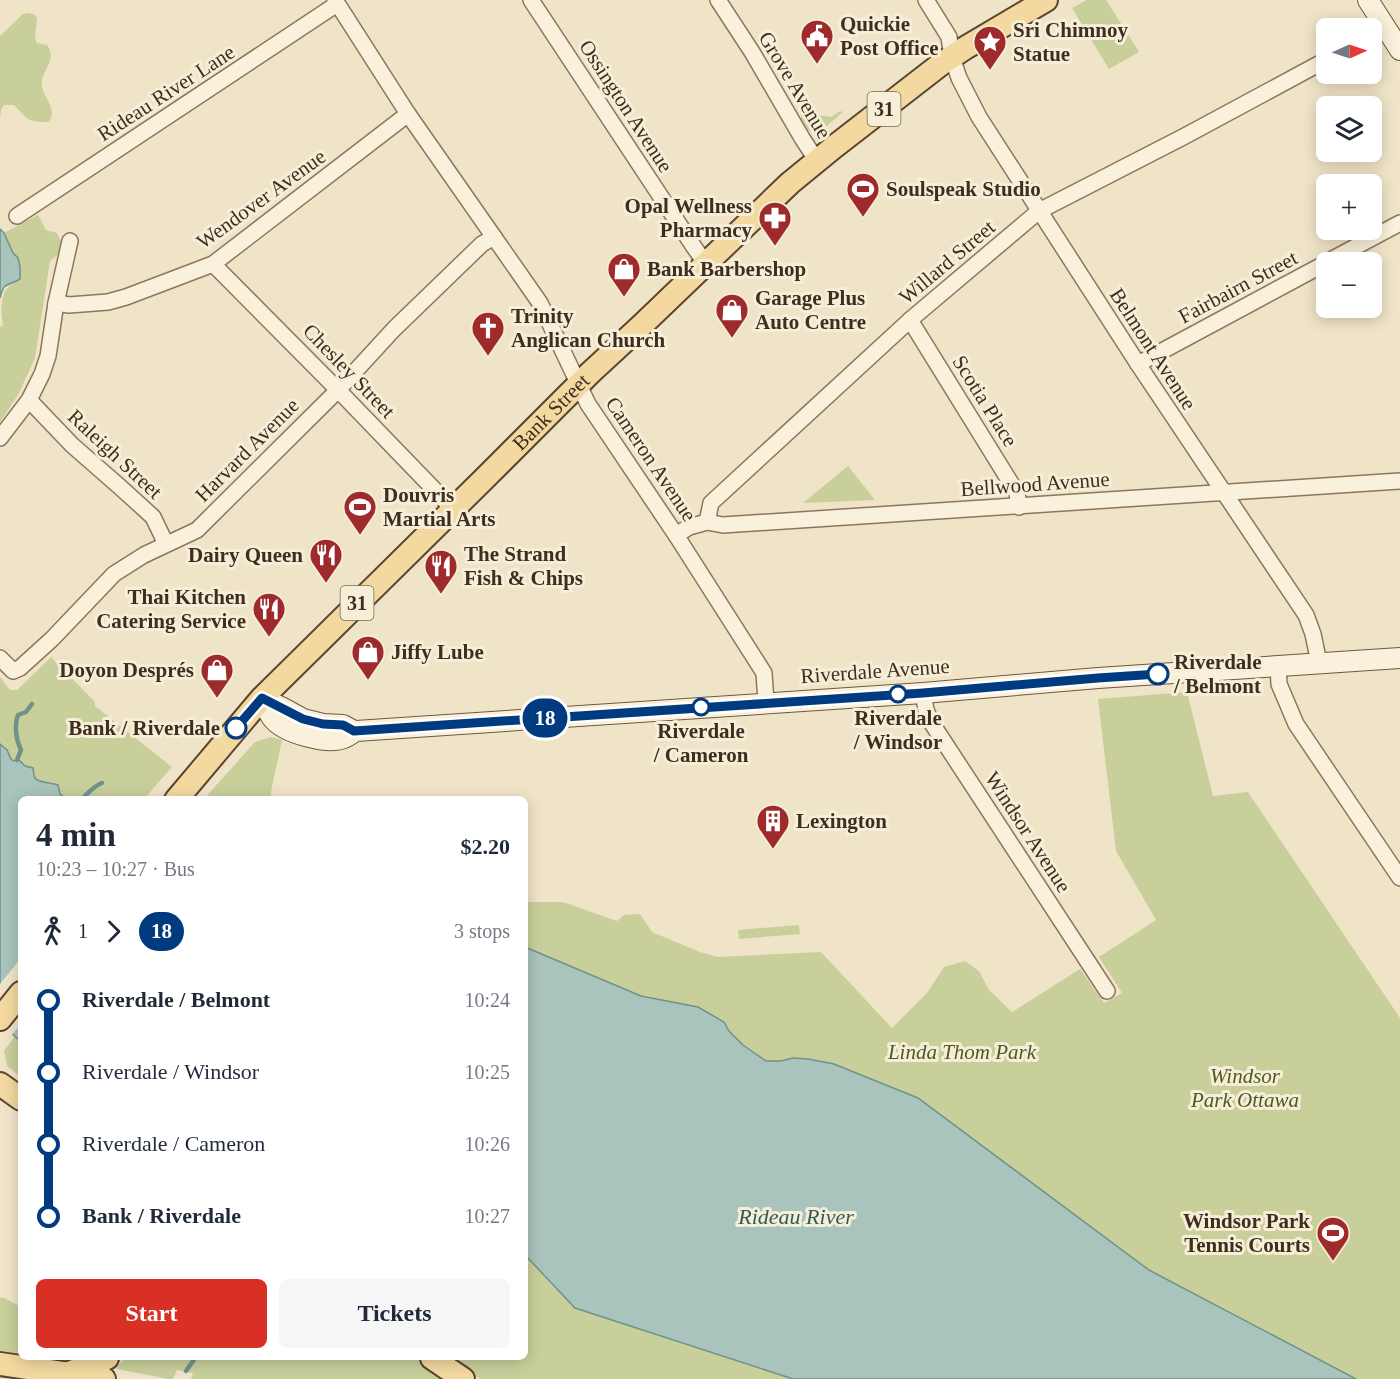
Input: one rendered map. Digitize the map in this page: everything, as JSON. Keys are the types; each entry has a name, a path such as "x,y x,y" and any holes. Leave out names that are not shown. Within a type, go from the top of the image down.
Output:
{"main road":[{"name":"Bank Street","path":"179,796 262,698 578,384 790,183 952,57 1046,0"},
{"path":"0,1019 18,997"},
{"path":"0,1084 18,1096"},
{"path":"68,1374 102,1360"},
{"path":"435,1360 463,1379"},
{"path":"0,1364 105,1379"}],"street":[{"name":"Ossington Avenue","path":"531,0 706,264"},
{"name":"Grove Avenue","path":"718,0 817,161"},
{"name":"Belmont Avenue","path":"926,0 949,37 958,78 979,117 1138,364 1306,615 1319,663"},
{"path":"1368,0 1374,18"},
{"name":"Cameron Avenue","path":"336,2 408,114 540,303 588,404 676,535 764,673 766,702"},
{"name":"Rideau River Lane","path":"17,216 336,2"},
{"path":"1382,34 1400,50"},
{"name":"Willard Street","path":"706,522 711,503 910,320 1039,211 1316,65"},
{"name":"Wendover Avenue","path":"56,303 102,304 136,294 213,264 408,114"},
{"name":"Fairbairn Street","path":"1346,252 1400,223"},
{"name":"Harvard Avenue","path":"0,658 13,671 20,668 52,639 114,574 144,555 197,530 338,390 403,321 482,244 494,237"},
{"path":"0,438 28,400 42,374 48,356 56,303 70,241"},
{"name":"Chesley Street","path":"213,264 453,509"},
{"name":"Fairbairn Street","path":"1138,364 1316,268"},
{"name":"Scotia Place","path":"910,320 1017,493 1019,507"},
{"name":"Raleigh Street","path":"28,400 72,445 153,518 166,544"},
{"name":"Bellwood Avenue","path":"676,535 689,527 706,522 723,525 1400,481"},
{"name":"Riverdale Avenue","path":"262,698 273,719 280,726 327,740 345,738 354,731 1400,658"},
{"path":"1278,665 1279,684 1296,724 1400,878"},
{"name":"Windsor Avenue","path":"923,693 931,722 1107,991"}],"green space":[{"path":"1087,0 1106,0 1139,52 1109,69 1072,8"},
{"path":"23,14 34,14 37,18 35,38 37,43 47,45 51,56 42,81 43,91 52,113 49,122 28,119 14,105 4,105 0,120 0,36"},
{"path":"795,95 803,96 816,115 831,117 840,111 843,112 821,130 810,131 801,119 800,105"},
{"path":"38,215 46,230 57,233 62,243 62,251 50,261 35,358 18,395 0,422 0,327 3,325 1,306 6,290 14,283 18,258 13,253 4,233"},
{"path":"848,466 875,500 803,503"},
{"path":"51,657 95,702 95,706 172,767 147,796 63,796 53,782 38,780 34,777 34,773 18,760 11,759 7,750 0,744 0,677 10,690 17,690"},
{"name":"Windsor Park Ottawa","path":"1187,692 1213,796 1248,792 1400,1018 1400,1379 1356,1379 1149,1270 918,1098 793,1058 766,1061 743,1045 729,1031 724,1021 698,1007 641,996 528,948 528,902 563,902 617,921 624,915 640,914 652,932 717,957 821,952 892,1028 927,993 944,967 965,961 979,971 989,990 1012,1012 1080,969 1104,1003 1122,993 1099,957 1156,920 1116,851 1098,699"},
{"path":"271,737 282,740 271,796 207,796 255,742"},
{"path":"799,925 800,934 739,939 738,930"},
{"path":"15,1036 18,1039 18,1075 7,1066 4,1051"},
{"path":"528,1258 575,1308 793,1379 480,1379 451,1360 528,1360"},
{"path":"0,1298 4,1298 18,1305 18,1358 0,1356"},
{"path":"41,1360 83,1360 71,1363"},
{"path":"124,1360 422,1360 451,1379 191,1379 193,1373 177,1370 173,1379 168,1379 117,1369 117,1366"}],"water":[{"path":"0,229 18,258 20,279 7,285 0,298"},
{"path":"0,744 7,750 11,759 14,761 18,759 25,766 33,768 34,777 37,780 58,785 63,796 18,796 18,1039 0,1022"},
{"name":"Rideau River","path":"528,948 641,996 698,1007 724,1022 729,1031 743,1045 766,1061 793,1058 834,1064 918,1098 1149,1270 1356,1379 793,1379 575,1308 528,1258"}],"pier":[{"path":"18,962 18,1028 11,1036 0,1026 0,984"}],"waterway":[{"path":"17,760 21,750 16,733 18,715 26,712 32,704"},
{"path":"85,796 102,783"},
{"path":"186,1371 194,1360"}],"bus line":[{"name":"18","path":"236,728 262,698 303,719 323,724 343,725 354,731 923,693 1158,674"}],"place":[{"name":"Quickie Post Office","path":"817,65"},
{"name":"Sri Chimnoy Statue","path":"990,71"},
{"name":"Soulspeak Studio","path":"863,218"},
{"name":"Opal Wellness Pharmacy","path":"775,247"},
{"name":"Bank Barbershop","path":"624,298"},
{"name":"Garage Plus Auto Centre","path":"732,339"},
{"name":"Trinity Anglican Church","path":"488,357"},
{"name":"Douvris Martial Arts","path":"360,536"},
{"name":"Dairy Queen","path":"326,584"},
{"name":"The Strand Fish & Chips","path":"441,595"},
{"name":"Thai Kitchen Catering Service","path":"269,638"},
{"name":"Riverdale / Belmont","path":"1158,674"},
{"name":"Jiffy Lube","path":"368,681"},
{"name":"Riverdale / Windsor","path":"898,694"},
{"name":"Doyon Després","path":"217,699"},
{"name":"Riverdale / Cameron","path":"701,707"},
{"name":"Bank / Riverdale","path":"236,728"},
{"name":"Lexington","path":"773,850"},
{"name":"Windsor Park Tennis Courts","path":"1333,1262"}],"park label":[{"name":"Linda Thom Park","path":"962,1052"}]}
